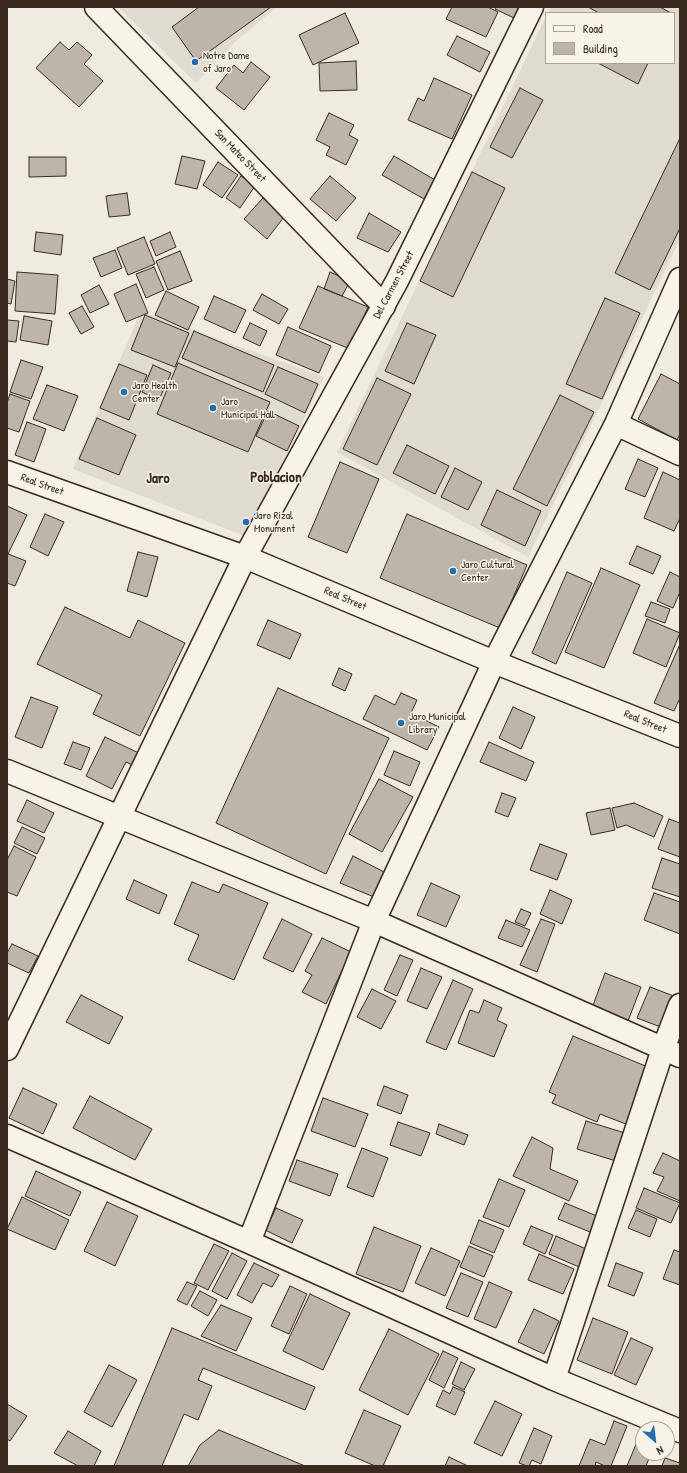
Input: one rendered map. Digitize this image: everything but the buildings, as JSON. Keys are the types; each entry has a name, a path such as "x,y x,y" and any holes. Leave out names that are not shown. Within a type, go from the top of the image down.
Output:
{"street":[{"name":"San Mateo Street","path":"96,7 384,306"},
{"name":"Del Carmen Street","path":"7,1049 245,557 384,306 532,7"},
{"path":"249,1242 374,921 494,662 616,424 680,279"},
{"path":"616,424 680,454"},
{"name":"Real Street","path":"7,472 245,557 494,662 680,736"},
{"path":"7,771 374,921 672,1053"},
{"path":"554,1379 672,1053 680,1005"},
{"path":"7,1136 249,1242 554,1379 680,1431"}],"shaded area":[{"name":"Notre Dame of Jaro","path":"118,7 277,7 236,41 196,83"},
{"path":"551,7 680,7 680,239 528,557 337,452 545,19 545,64 675,64 675,12 548,12"},
{"path":"141,311 324,377 247,537 73,469"}],"place":[{"name":"Notre Dame of Jaro","path":"195,62"},
{"name":"Jaro Health Center","path":"124,392"},
{"name":"Jaro Municipal Hall","path":"213,408"},
{"name":"Jaro Rizal Monument","path":"246,522"},
{"name":"Jaro Cultural Center","path":"453,571"},
{"name":"Jaro Municipal Library","path":"401,723"}],"district":[{"name":"Poblacion","path":"276,478"},
{"name":"Jaro","path":"158,479"}]}
